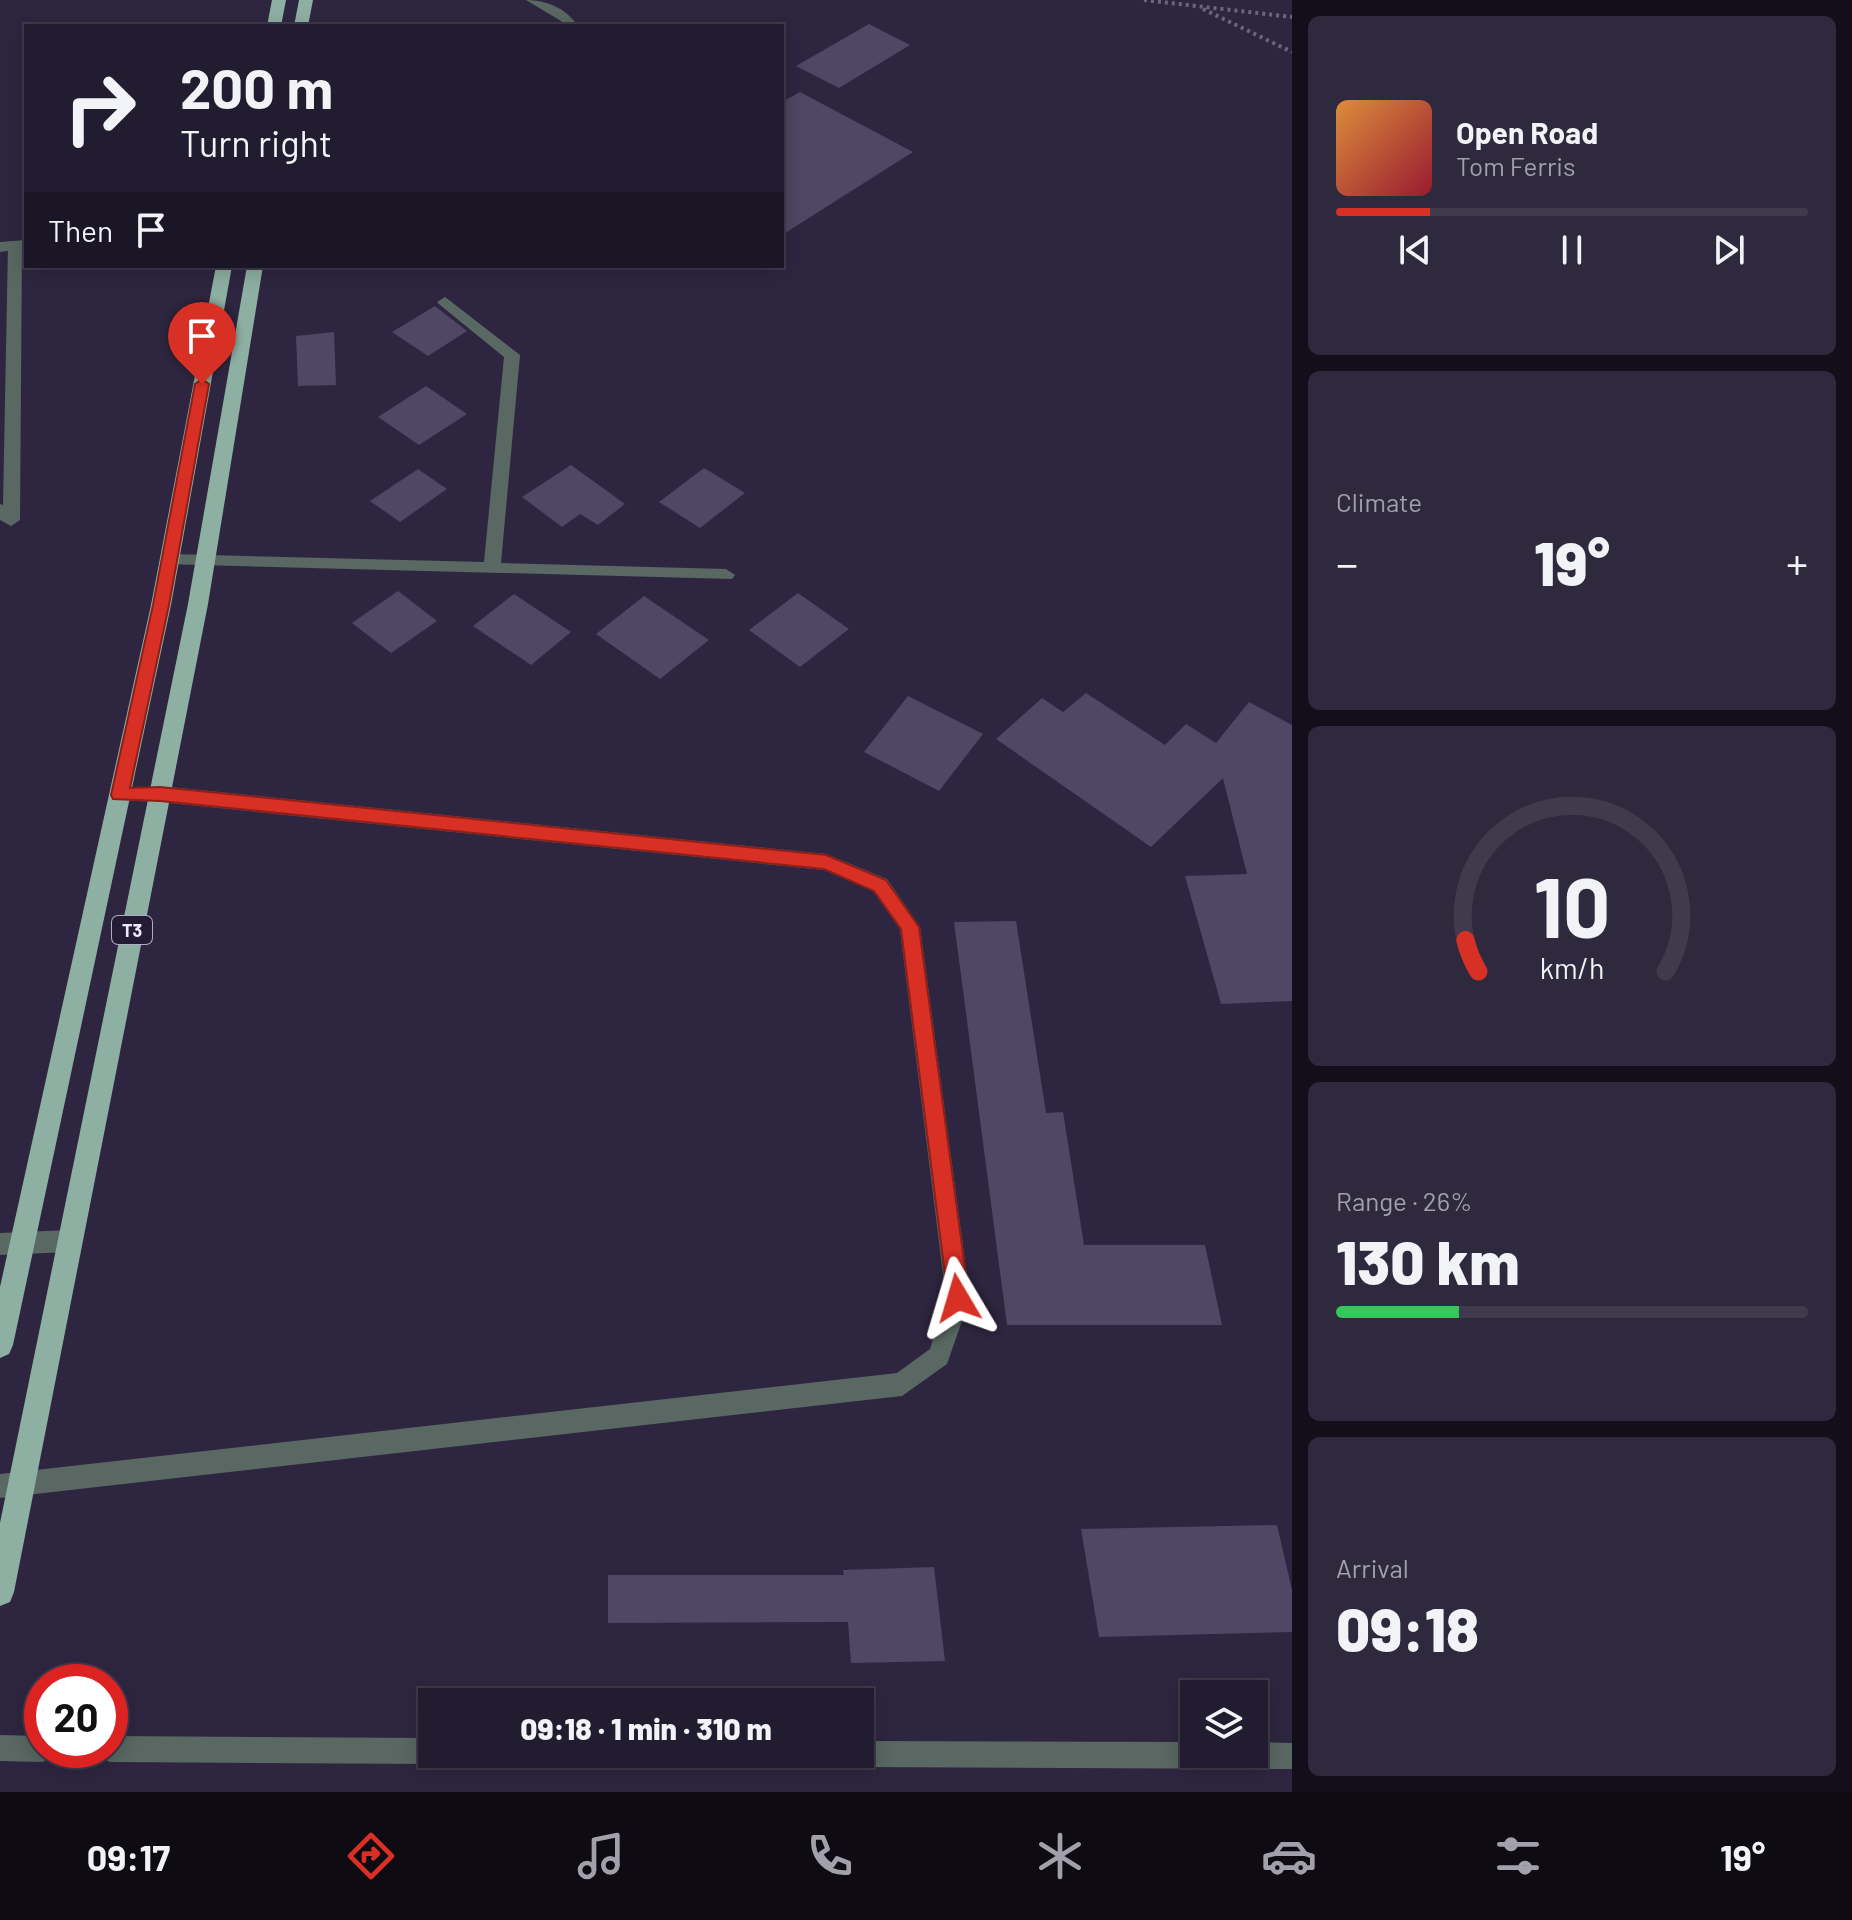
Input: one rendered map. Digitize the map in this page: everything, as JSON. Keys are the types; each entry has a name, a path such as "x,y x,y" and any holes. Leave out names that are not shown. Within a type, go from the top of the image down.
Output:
{"highway":[{"path":"274,24 279,0"},
{"path":"301,24 306,0"},
{"name":"T3","path":"0,1345 11,1243 119,795 170,560 224,268"},
{"name":"T3","path":"0,1592 11,1486 69,1241 160,794 206,559 255,268"}],"street":[{"path":"532,0 566,18 570,24"},
{"path":"0,510 11,520 7,341 14,246"},
{"path":"445,302 512,355 492,567"},
{"path":"170,560 726,575"},
{"path":"11,1486 902,1384 939,1356 958,1298 910,927 880,885 826,862 160,794 119,795"},
{"path":"11,1243 69,1241"},
{"path":"0,1748 24,1749"},
{"path":"128,1749 418,1751"},
{"path":"874,1754 1292,1756"}],"path":[{"path":"1144,0 1292,17"},
{"path":"1184,0 1292,52"}],"building":[{"path":"869,24 910,45 839,88 796,66"},
{"path":"800,92 913,152 784,234 784,101"},
{"path":"435,306 467,331 428,356 392,332"},
{"path":"334,332 336,385 298,386 296,336"},
{"path":"426,386 467,414 419,445 378,417"},
{"path":"571,465 625,504 598,525 580,514 562,527 522,497"},
{"path":"704,468 745,493 700,528 659,502"},
{"path":"418,469 447,489 400,522 370,501"},
{"path":"398,591 437,621 391,653 352,623"},
{"path":"798,593 849,629 800,667 749,630"},
{"path":"514,594 571,632 531,665 473,626"},
{"path":"644,596 709,640 660,679 596,634"},
{"path":"1086,693 1165,745 1186,724 1216,743 1249,702 1292,725 1292,1001 1221,1004 1185,876 1247,874 1223,778 1151,847 996,739 1042,698 1063,712"},
{"path":"908,696 983,734 939,791 864,752"},
{"path":"1016,921 1046,1113 1063,1112 1084,1245 1205,1245 1222,1325 1007,1325 954,922"},
{"path":"1277,1525 1292,1590 1292,1632 1099,1637 1081,1529"},
{"path":"934,1567 945,1661 851,1663 848,1622 608,1623 608,1575 844,1575 843,1570"}],"route":[{"path":"202,384 161,605 119,795 160,794 826,862 880,885 910,927 958,1298"}]}
